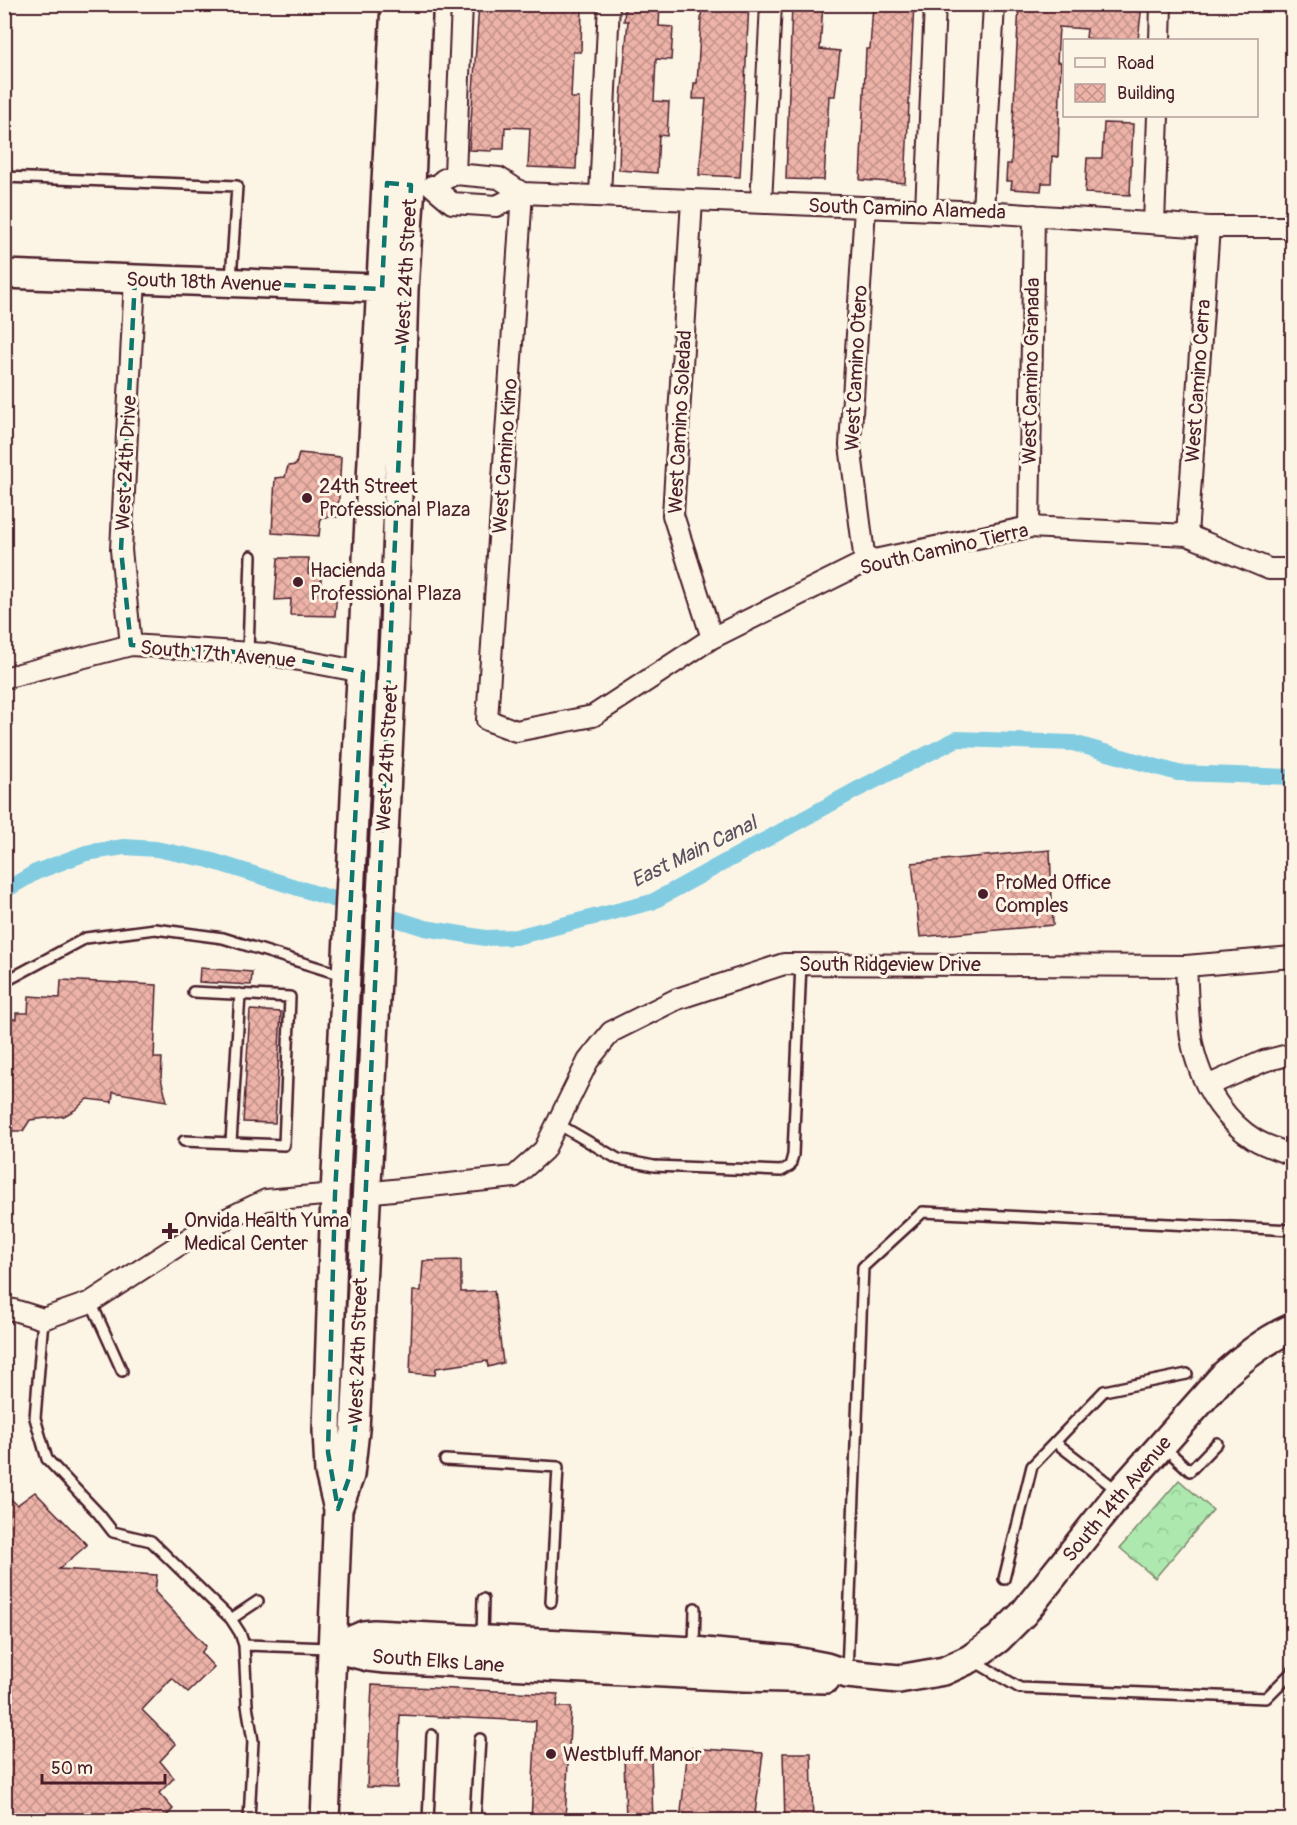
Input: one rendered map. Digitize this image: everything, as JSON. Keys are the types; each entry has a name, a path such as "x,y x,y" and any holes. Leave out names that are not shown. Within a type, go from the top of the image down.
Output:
{"main road":[{"name":"West 24th Street","path":"395,4 410,185"},
{"name":"West 24th Street","path":"325,1821 338,1509 329,1472 327,1430 335,1194 363,672 393,289 410,185 418,4"},
{"name":"South 18th Avenue","path":"4,274 393,289"},
{"name":"West 24th Street","path":"338,1509 350,1475 355,1430 384,798 394,630 393,289"},
{"path":"363,672 375,680 378,691 376,771 384,798"},
{"path":"335,1194 365,1193"},
{"name":"South 14th Avenue","path":"944,1671 970,1659 998,1639 1023,1614 1120,1492 1225,1374 1264,1343 1293,1328"},
{"name":"South Elks Lane","path":"333,1648 364,1635 374,1634 481,1652 693,1663 812,1680 847,1674 898,1679 944,1671"}],"street":[{"path":"410,185 455,174 462,4"},
{"path":"600,195 609,4"},
{"path":"761,203 771,4"},
{"path":"926,210 935,4"},
{"path":"983,212 994,4"},
{"path":"1160,39 1161,4"},
{"path":"1154,223 1158,117"},
{"name":"South Camino Alameda","path":"455,174 499,178 522,193"},
{"name":"South Camino Alameda","path":"410,185 452,203 496,206 522,193 600,195 983,212 1209,227 1293,227"},
{"name":"West Camino Kino","path":"487,720 522,193"},
{"name":"West Camino Soledad","path":"692,200 673,516 712,638"},
{"name":"West Camino Otero","path":"865,208 850,445 866,562"},
{"name":"West Camino Granada","path":"1029,527 1034,215"},
{"name":"West Camino Cerra","path":"1187,535 1209,227"},
{"name":"West 24th Drive","path":"131,645 121,550 135,279"},
{"name":"South Camino Tierra","path":"487,720 516,731 593,716 712,638 866,562 1029,527 1187,535 1269,569 1293,569"},
{"name":"South 17th Avenue","path":"4,678 131,645 267,654 363,672"},
{"name":"South Ridgeview Drive","path":"365,1193 514,1177 544,1150 588,1061 611,1032 677,999 784,964 1186,966 1293,957"},
{"path":"1186,966 1196,1062 1208,1086 1226,1115 1254,1139 1293,1155"},
{"path":"1208,1086 1264,1061 1293,1054"},
{"path":"4,1310 14,1310 43,1318 91,1302 199,1232 266,1200 335,1194"}],"lane":[{"path":"4,177 237,186 231,283"},
{"path":"248,653 251,556"},
{"path":"4,982 86,938 154,929 223,939 347,977"},
{"path":"558,1124 618,1159 654,1166 781,1171 790,1166 793,1155 801,963"},
{"path":"184,1141 284,1145 290,997 193,992"},
{"path":"231,1143 240,994"},
{"path":"847,1674 863,1267 923,1212 1293,1230"},
{"path":"91,1302 122,1371"},
{"path":"43,1318 35,1419 47,1459 113,1532 151,1541 231,1619 240,1633 244,1645 247,1705 253,1741 249,1821"},
{"path":"1004,1579 1032,1466 1104,1391 1187,1374"},
{"path":"1055,1442 1120,1492"},
{"path":"1162,1445 1190,1471 1217,1443"},
{"path":"444,1460 558,1467 551,1602"},
{"path":"481,1652 483,1599"},
{"path":"231,1619 258,1601"},
{"path":"693,1663 695,1608"},
{"path":"244,1645 333,1648"},
{"path":"970,1659 1020,1688 1254,1698 1266,1698 1293,1672"},
{"path":"428,1821 432,1735"},
{"path":"475,1821 480,1740"}],"highlighted area":[{"path":"387,183 411,185 355,1430 350,1475 338,1509 328,1452 335,1194 363,672 267,654 131,645 121,550 135,279 382,289"}],"green space":[{"path":"1179,1480 1213,1510 1155,1578 1120,1548"}],"building":[{"path":"479,4 582,4 581,52 573,52 571,98 579,98 576,169 528,167 530,128 505,127 504,149 469,150"},
{"path":"625,4 660,4 659,26 673,27 671,60 656,59 654,101 669,102 667,136 659,135 657,173 619,170 621,99 628,21 624,21"},
{"path":"702,4 749,4 740,177 699,175 706,99 693,99 694,83 697,83"},
{"path":"792,4 823,4 820,49 840,51 835,96 829,96 824,180 786,179"},
{"path":"873,4 914,4 905,183 860,180 866,49 870,49"},
{"path":"1019,4 1142,4 1138,39 1092,39 1086,38 1087,29 1059,27 1057,62 1061,62 1058,157 1052,156 1051,183 1042,183 1041,191 1011,189 1012,181 1006,181 1007,164 1011,164"},
{"path":"1104,123 1133,124 1130,195 1085,193 1087,158 1102,158"},
{"name":"24th Street Professional Plaza","path":"299,453 341,457 338,517 321,517 319,536 272,533 275,478 285,477 288,466 296,465"},
{"name":"Hacienda Professional Plaza","path":"278,558 309,558 308,574 321,575 321,590 337,590 335,616 290,615 291,599 275,600"},
{"name":"ProMed Office Comples","path":"1050,850 1053,925 920,937 912,863"},
{"path":"200,968 252,972 251,985 199,982"},
{"path":"61,980 157,985 154,1058 162,1058 161,1079 167,1101 113,1092 112,1102 87,1099 64,1116 30,1120 23,1131 4,1131 4,1019 16,1019 16,1013 28,1013 29,996 60,998"},
{"path":"250,1010 281,1012 275,1123 243,1122"},
{"path":"461,1260 461,1292 494,1291 503,1363 488,1367 487,1361 436,1368 435,1375 410,1373 413,1291 421,1291 423,1261"},
{"path":"4,1492 17,1505 35,1492 87,1545 59,1569 157,1575 155,1592 206,1646 201,1653 214,1667 188,1692 172,1678 142,1710 176,1744 160,1761 174,1778 159,1793 173,1809 162,1821 4,1821"},
{"name":"Westbluff Manor","path":"372,1685 558,1694 557,1707 571,1707 565,1821 531,1821 536,1721 400,1715 397,1788 367,1787"},
{"path":"688,1748 763,1753 754,1821 680,1821"},
{"path":"783,1753 811,1753 813,1821 785,1821"},
{"path":"624,1758 651,1759 653,1821 626,1821"}],"waterway":[{"name":"East Main Canal","path":"4,891 36,872 86,853 124,847 156,849 209,860 425,928 485,938 516,937 652,902 858,789 957,739 1073,743 1178,773 1292,777"}],"place":[{"name":"24th Street Professional Plaza","path":"307,498"},
{"name":"Hacienda Professional Plaza","path":"298,582"},
{"name":"ProMed Office Comples","path":"983,894"},
{"name":"Onvida Health Yuma Medical Center","path":"170,1231"},
{"name":"Westbluff Manor","path":"551,1754"}]}
